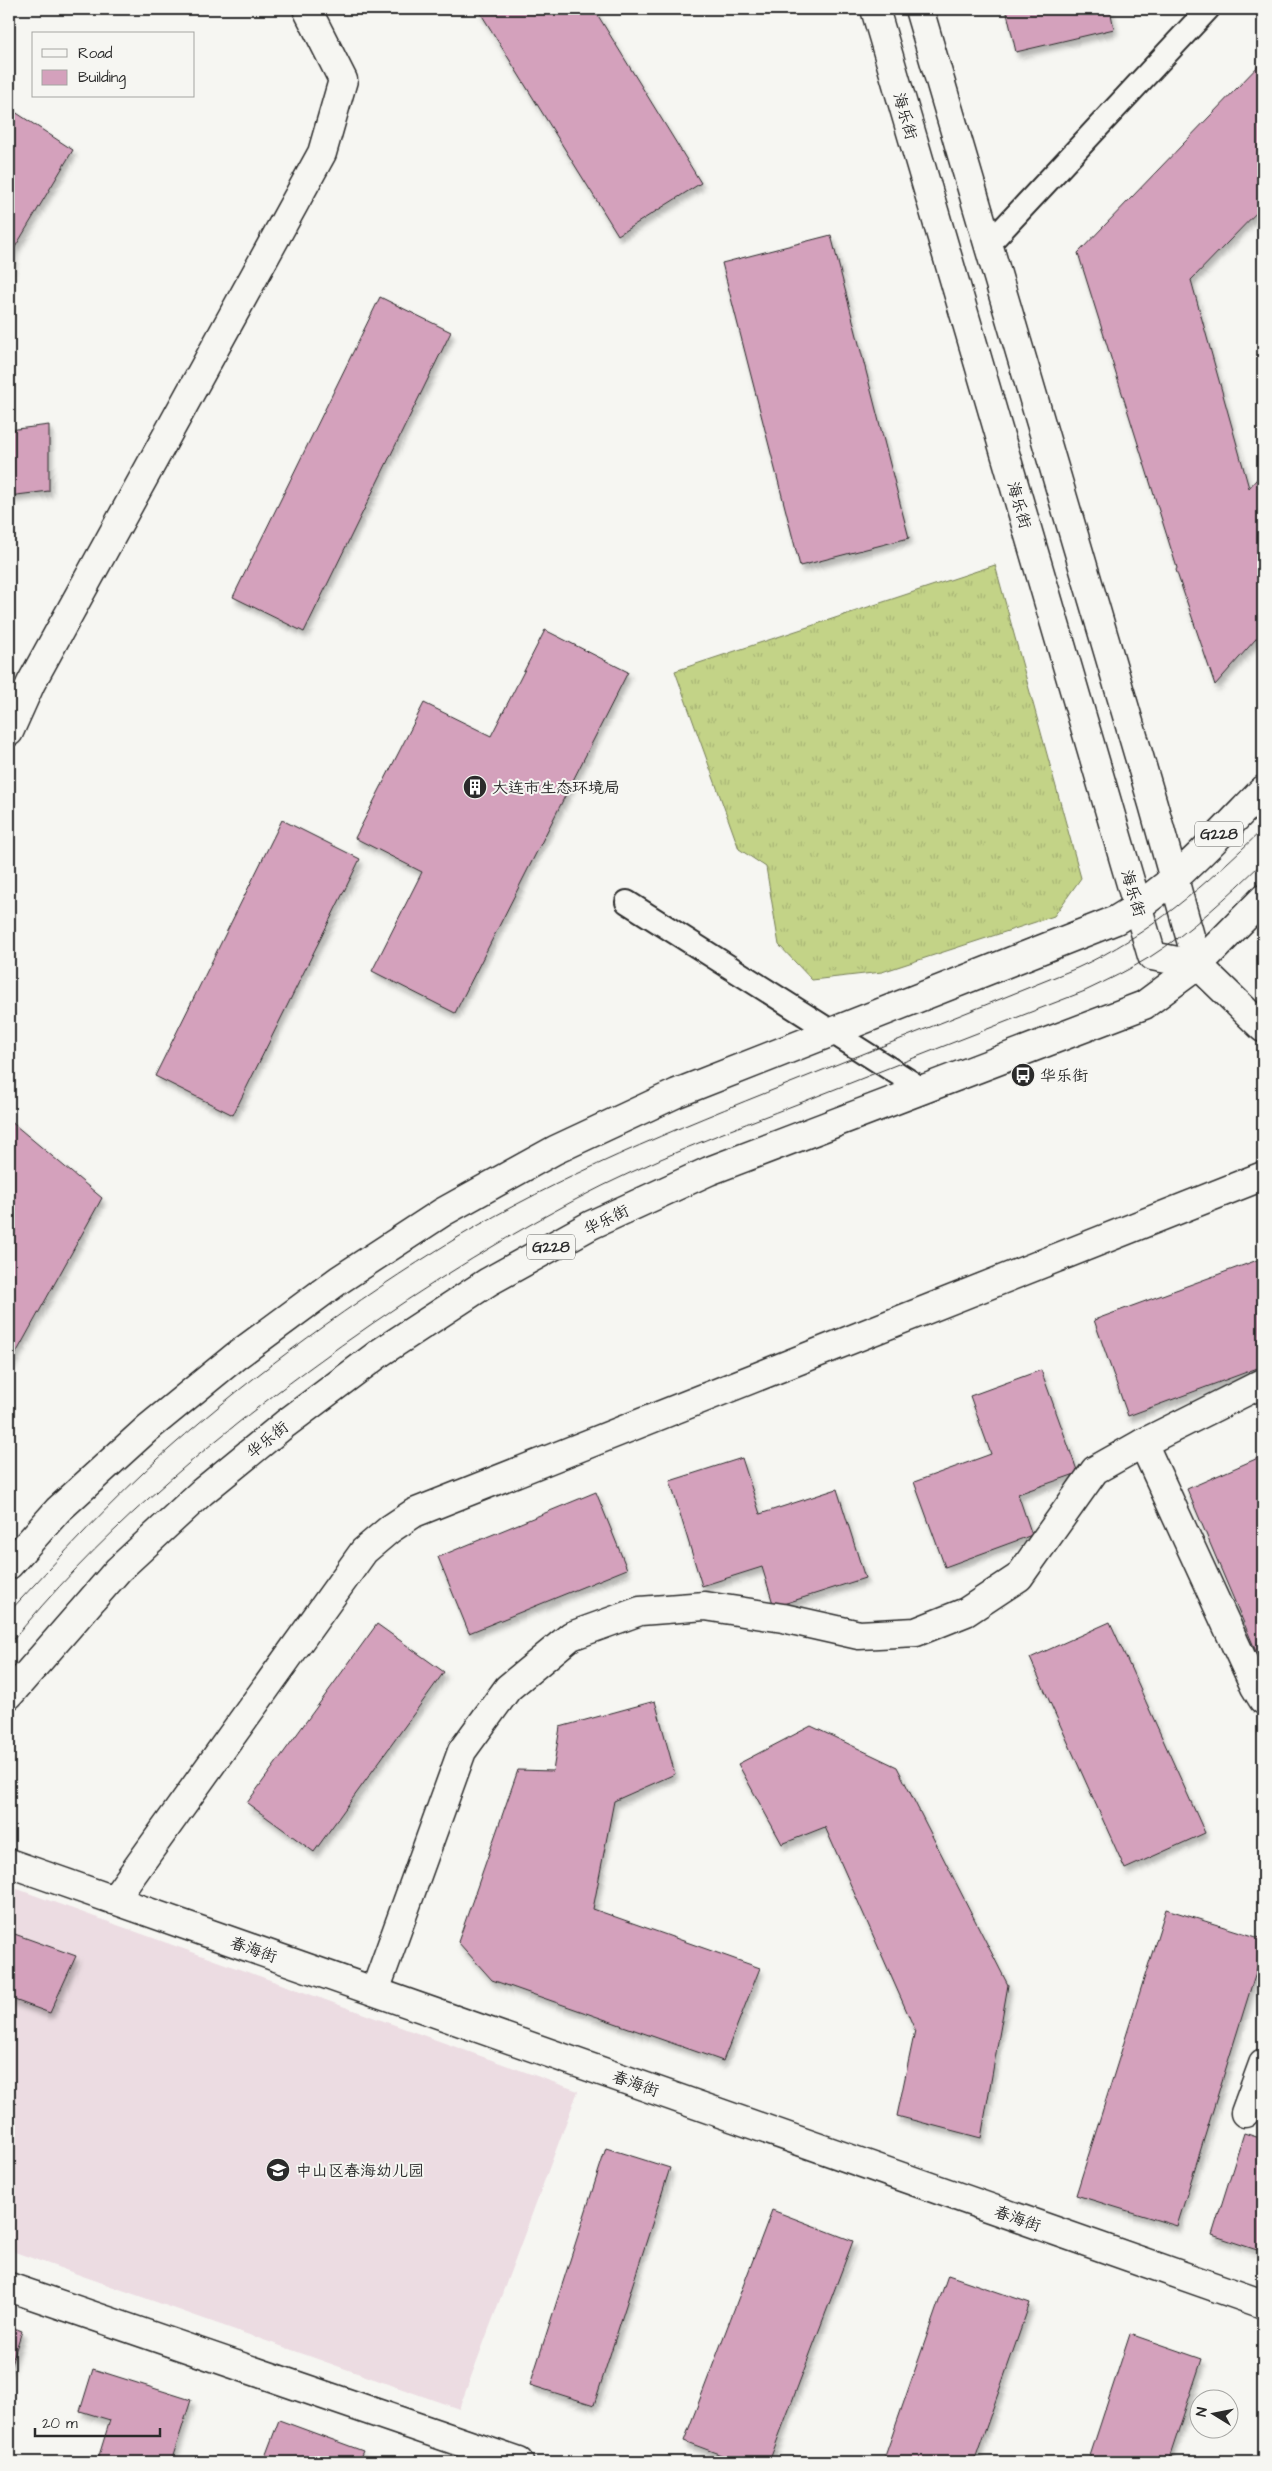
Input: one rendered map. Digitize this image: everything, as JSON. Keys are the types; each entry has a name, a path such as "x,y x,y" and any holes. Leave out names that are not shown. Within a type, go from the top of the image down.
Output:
{"main road":[{"path":"9,732 31,683 322,153 343,80 307,9"},
{"name":"海乐街","path":"875,9 1152,956 1198,965"},
{"path":"919,9 1174,877 1198,965 1263,1028"},
{"name":"G228","path":"9,1565 58,1510 148,1428 236,1356 339,1280 444,1212 555,1150 668,1097 1095,928 1138,908 1174,877 1263,790"},
{"name":"华乐街","path":"9,1695 118,1570 202,1492 285,1424 390,1347 488,1282 591,1225 709,1171 1144,1005 1198,965 1263,899"},
{"path":"114,1900 364,1551 390,1529 414,1513 1263,1176"},
{"path":"375,1992 462,1751 508,1688 571,1636 640,1611 705,1606 783,1618 859,1635 916,1632 966,1612 1019,1578 1095,1470 1142,1442 1263,1383"},
{"path":"1142,1442 1255,1687 1263,1700"},
{"name":"春海街","path":"9,1863 1263,2304"},
{"path":"1245,2113 1263,2064"},
{"path":"9,2287 519,2462"}],"lane":[{"path":"988,245 1208,9"},
{"path":"627,902 922,1089"}],"shaded area":[{"name":"中山区春海幼儿园","path":"9,1886 578,2091 459,2409 9,2250"}],"green space":[{"path":"995,565 1081,878 1054,916 882,972 812,980 779,945 766,867 739,849 675,671"}],"building":[{"path":"478,9 594,9 701,183 618,235"},
{"path":"1006,9 1110,9 1114,29 1016,52"},
{"path":"1263,61 1263,206 1191,280 1249,488 1263,472 1263,631 1215,685 1176,570 1177,568 1078,253"},
{"path":"9,108 73,150 14,249 9,282"},
{"path":"831,235 909,538 800,566 722,263"},
{"path":"380,297 451,332 304,632 233,597"},
{"path":"49,425 49,491 9,496 9,430"},
{"name":"大连市生态环境局","path":"545,630 628,672 455,1013 372,971 422,872 355,838 424,703 491,736"},
{"path":"282,820 360,859 233,1115 155,1076"},
{"path":"9,1120 102,1198 9,1366 9,1224 16,1210 9,1204"},
{"path":"1263,1258 1263,1366 1128,1416 1094,1320"},
{"path":"1041,1370 1078,1473 1018,1494 1032,1535 945,1567 914,1482 991,1454 970,1396"},
{"path":"742,1458 760,1514 837,1489 865,1578 774,1607 762,1567 702,1586 670,1481"},
{"path":"1258,1458 1263,1471 1263,1668 1187,1489"},
{"path":"596,1492 627,1569 469,1633 438,1557"},
{"path":"1110,1622 1205,1833 1125,1869 1030,1658"},
{"path":"377,1624 444,1672 314,1852 247,1803"},
{"path":"655,1701 675,1774 614,1801 593,1909 760,1968 723,2061 492,1980 458,1942 518,1770 553,1771 560,1727"},
{"path":"811,1726 897,1767 1008,1985 981,2138 897,2116 915,2030 825,1827 782,1844 738,1764"},
{"path":"1166,1909 1263,1939 1263,1949 1177,2226 1076,2195"},
{"path":"9,1932 76,1956 50,2013 9,1998"},
{"path":"1244,2133 1263,2139 1263,2252 1212,2235"},
{"path":"606,2148 670,2168 594,2405 530,2385"},
{"path":"772,2210 853,2241 769,2462 740,2462 684,2441"},
{"path":"948,2275 1030,2303 974,2462 883,2462"},
{"path":"9,2326 22,2331 9,2371"},
{"path":"1130,2334 1202,2359 1192,2388 1190,2388 1190,2395 1168,2462 1088,2462"},
{"path":"93,2369 191,2400 171,2462 97,2462 110,2420 80,2411"},
{"path":"279,2420 363,2451 358,2462 263,2462"}],"tram line":[{"path":"9,1612 127,1488 202,1420 343,1312 455,1239 535,1195 661,1136 1077,968 1104,955 1176,907 1263,829"},
{"path":"9,1645 77,1568 150,1497 189,1463 310,1368 374,1322 439,1279 575,1200 660,1159 1085,991 1118,975 1150,957 1180,936 1223,900 1263,862"}],"place":[{"name":"大连市生态环境局","path":"475,787"},
{"name":"华乐街","path":"1023,1075"},
{"name":"中山区春海幼儿园","path":"278,2170"}]}
